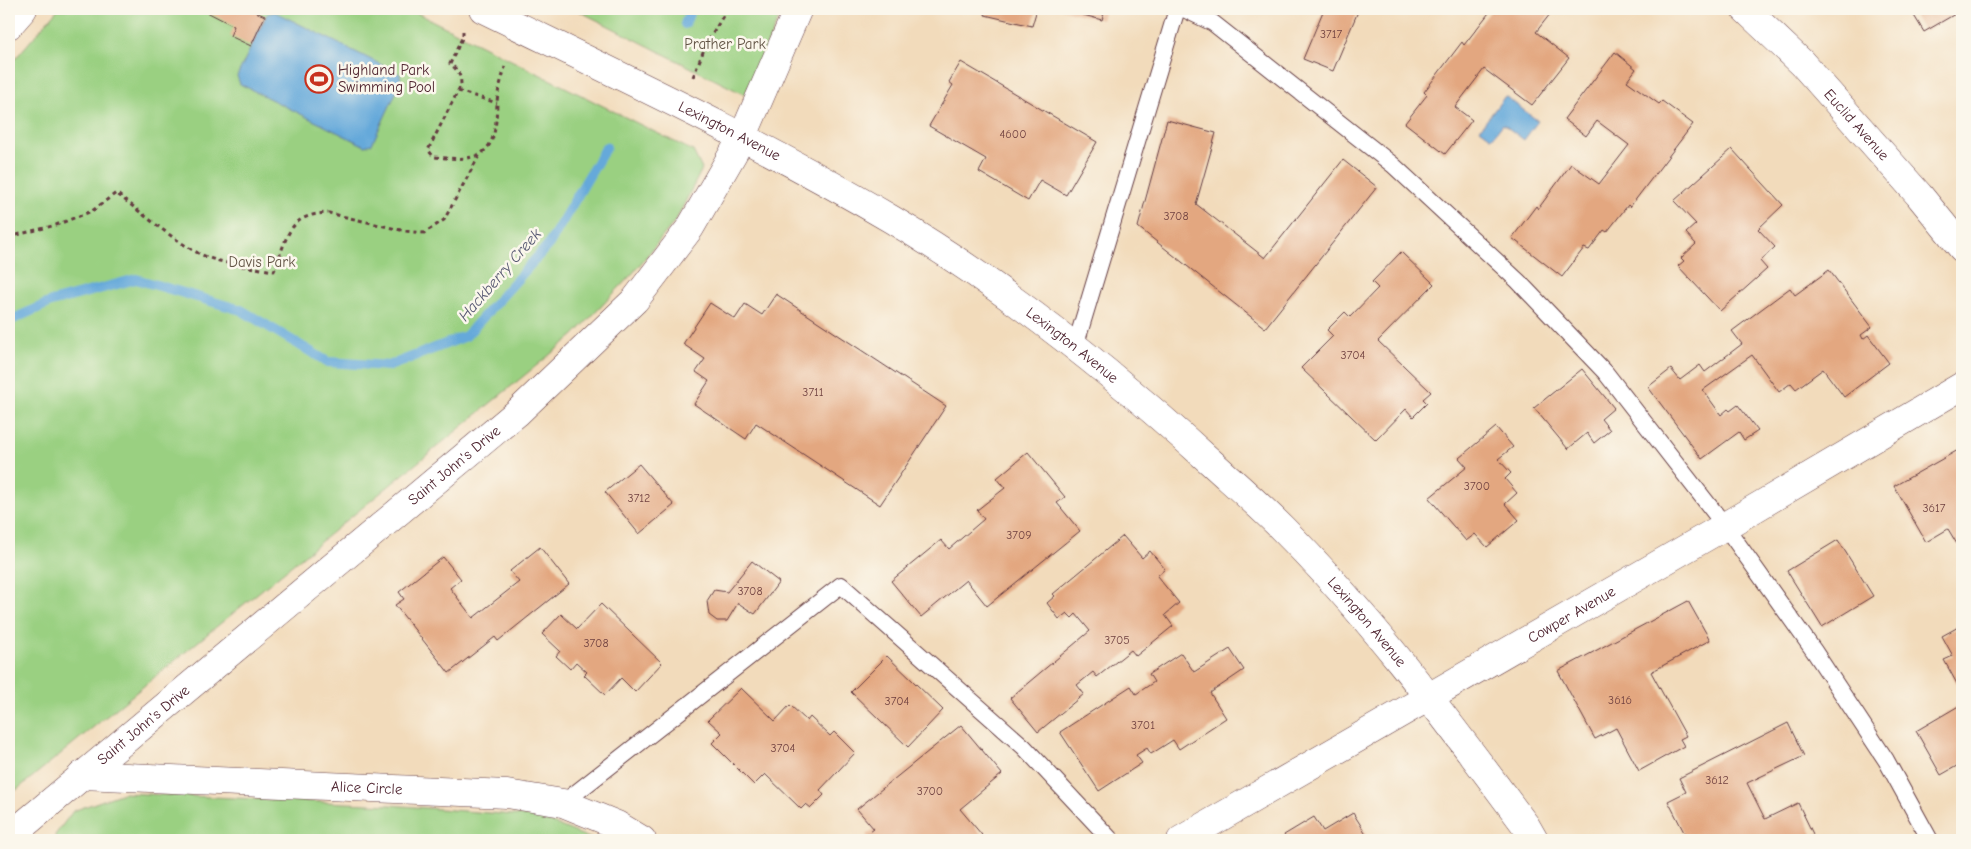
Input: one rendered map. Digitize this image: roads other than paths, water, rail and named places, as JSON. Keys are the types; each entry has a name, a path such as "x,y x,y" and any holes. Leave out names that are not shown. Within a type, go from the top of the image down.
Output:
{"street":[{"path":"9,25 23,9"},
{"name":"Lexington Avenue","path":"483,9 743,136 900,225 977,275 1075,347 1171,426 1282,528 1372,625 1429,696 1526,826 1534,840"},
{"name":"Saint John's Drive","path":"9,837 35,829 82,774 518,412 635,300 690,228 743,136 798,9"},
{"name":"Euclid Avenue","path":"1745,9 1802,63 1919,195 1962,248"},
{"name":"Cowper Avenue","path":"1181,840 1725,526 1962,386"},
{"name":"Alice Circle","path":"82,774 506,794 562,803 617,825 642,840"}],"lane":[{"path":"1075,347 1177,9"},
{"path":"1184,9 1213,23 1393,165 1518,280 1605,372 1725,526 1814,651 1881,752 1930,840"},
{"path":"562,803 842,585 1024,747 1111,840"}],"water":[{"name":"Highland Park Swimming Pool","path":"275,12 400,74 401,82 372,144 365,146 240,84 237,76 267,14"},
{"path":"1505,96 1538,121 1524,140 1503,124 1492,138 1480,129"}],"waterway":[{"name":"Hackberry Creek","path":"685,24 691,9"},
{"name":"Hackberry Creek","path":"9,321 51,302 136,279 241,310 328,362 389,366 466,336 549,244 606,147"}],"place":[{"name":"Highland Park Swimming Pool","path":"319,79"}],"park label":[{"name":"Prather Park","path":"725,44"},
{"name":"Davis Park","path":"262,262"}]}
